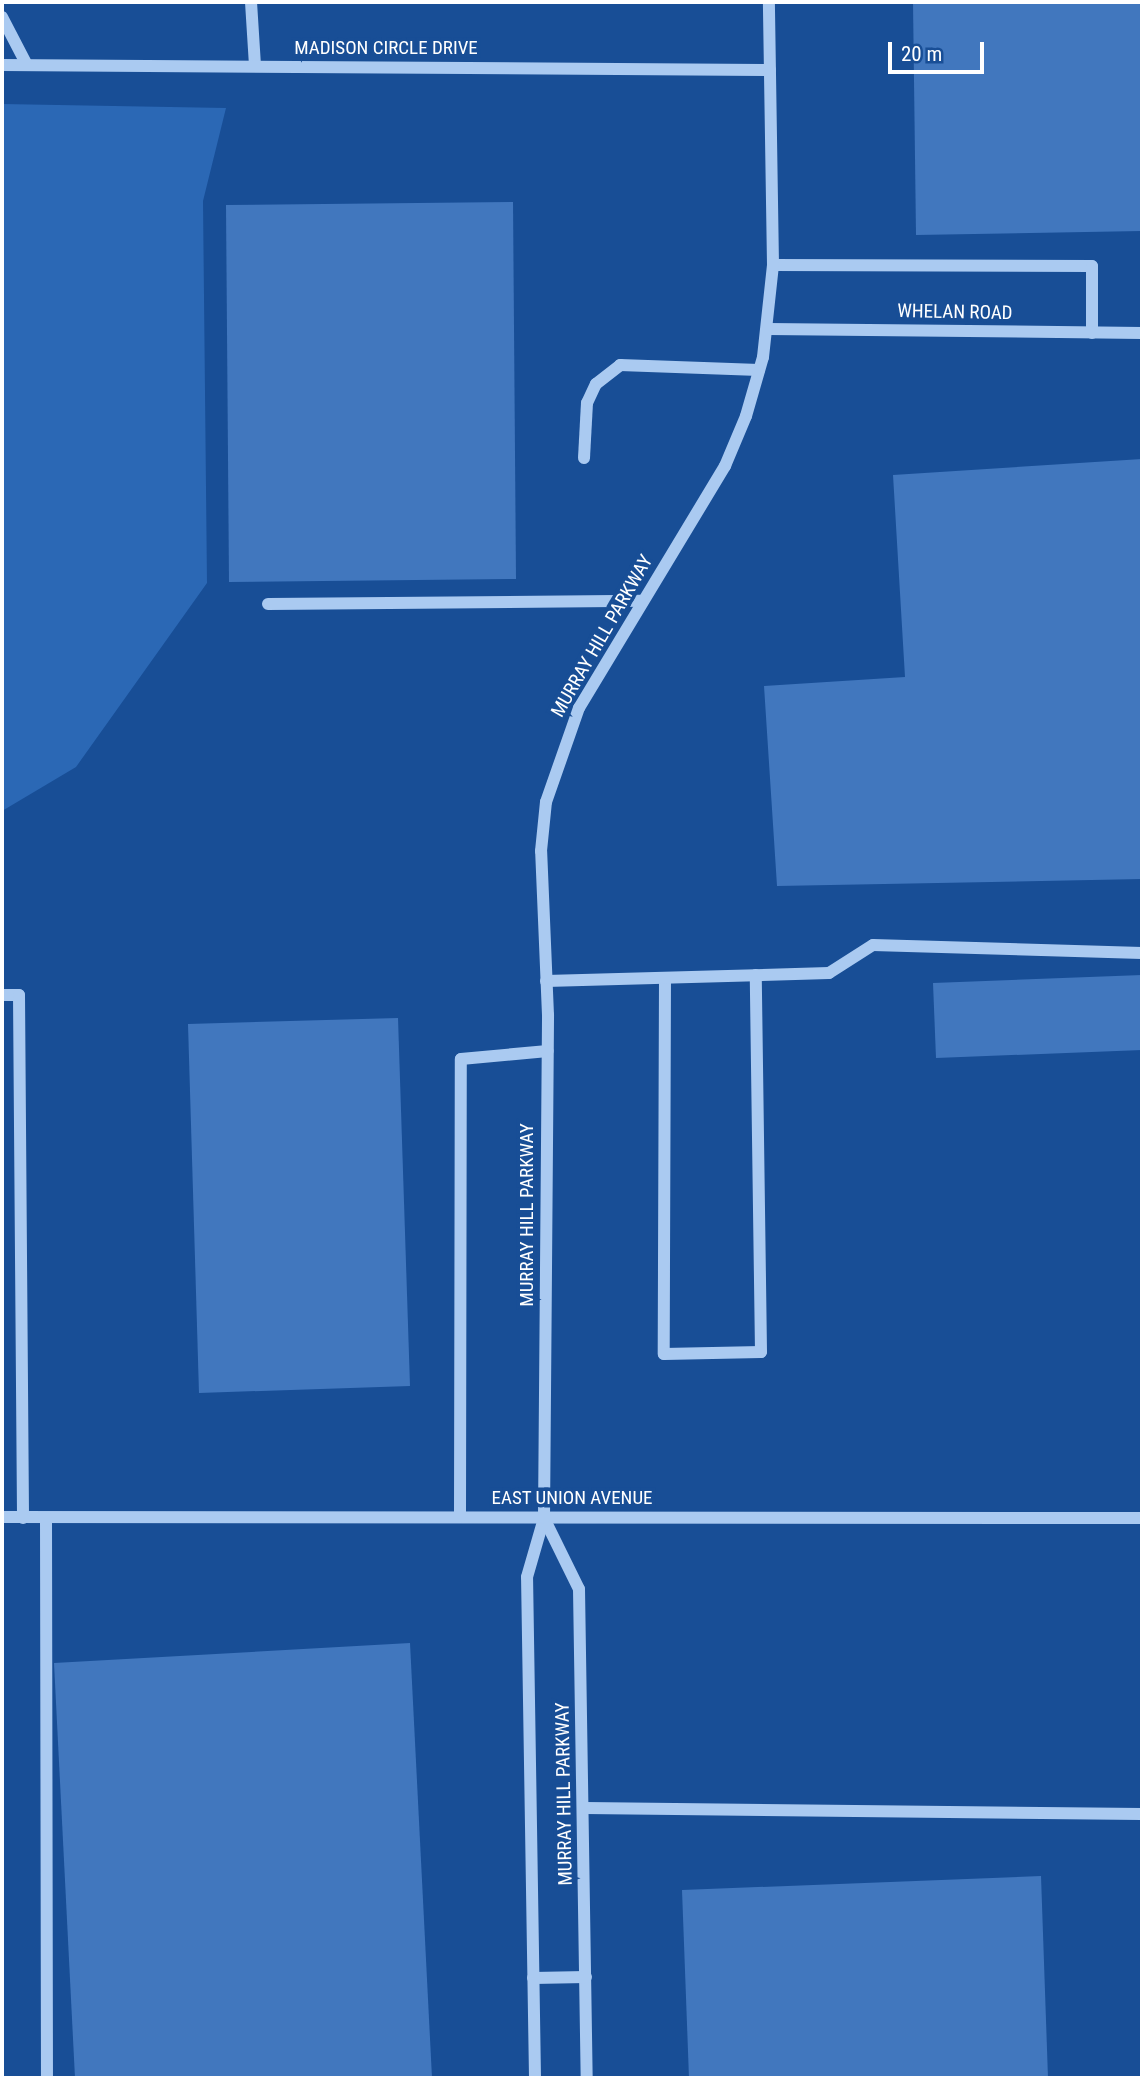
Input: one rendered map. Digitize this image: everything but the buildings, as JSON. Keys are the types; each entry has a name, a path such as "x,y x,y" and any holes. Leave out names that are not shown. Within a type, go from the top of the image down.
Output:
{"street":[{"path":"251,2 255,66"},
{"name":"MURRAY HILL PARKWAY","path":"535,2078 527,1577 544,1518 548,1051 540,876 546,802 561,748 579,708 725,466 759,370 768,329 773,265 769,2"},
{"path":"2,17 27,65"},
{"name":"MADISON CIRCLE DRIVE","path":"2,65 770,70"},
{"path":"773,265 1092,266 1092,332"},
{"name":"WHELAN ROAD","path":"768,329 1142,333"},
{"path":"584,458 587,403 596,384 620,365 759,370"},
{"path":"268,604 643,601"},
{"path":"546,981 829,973 873,945 1142,953"},
{"path":"665,978 664,1354 761,1352 756,975"},
{"path":"2,995 19,995 23,1518"},
{"path":"460,1517 461,1059 548,1051"},
{"name":"EAST UNION AVENUE","path":"2,1517 1142,1518"},
{"path":"46,1518 47,2078"},
{"name":"MURRAY HILL PARKWAY","path":"544,1518 579,1589 585,1808 587,2078"},
{"path":"585,1808 1142,1814"},
{"path":"533,1978 586,1977"}],"shaded area":[{"path":"2,104 226,108 203,201 207,583 76,767 2,811"}]}
